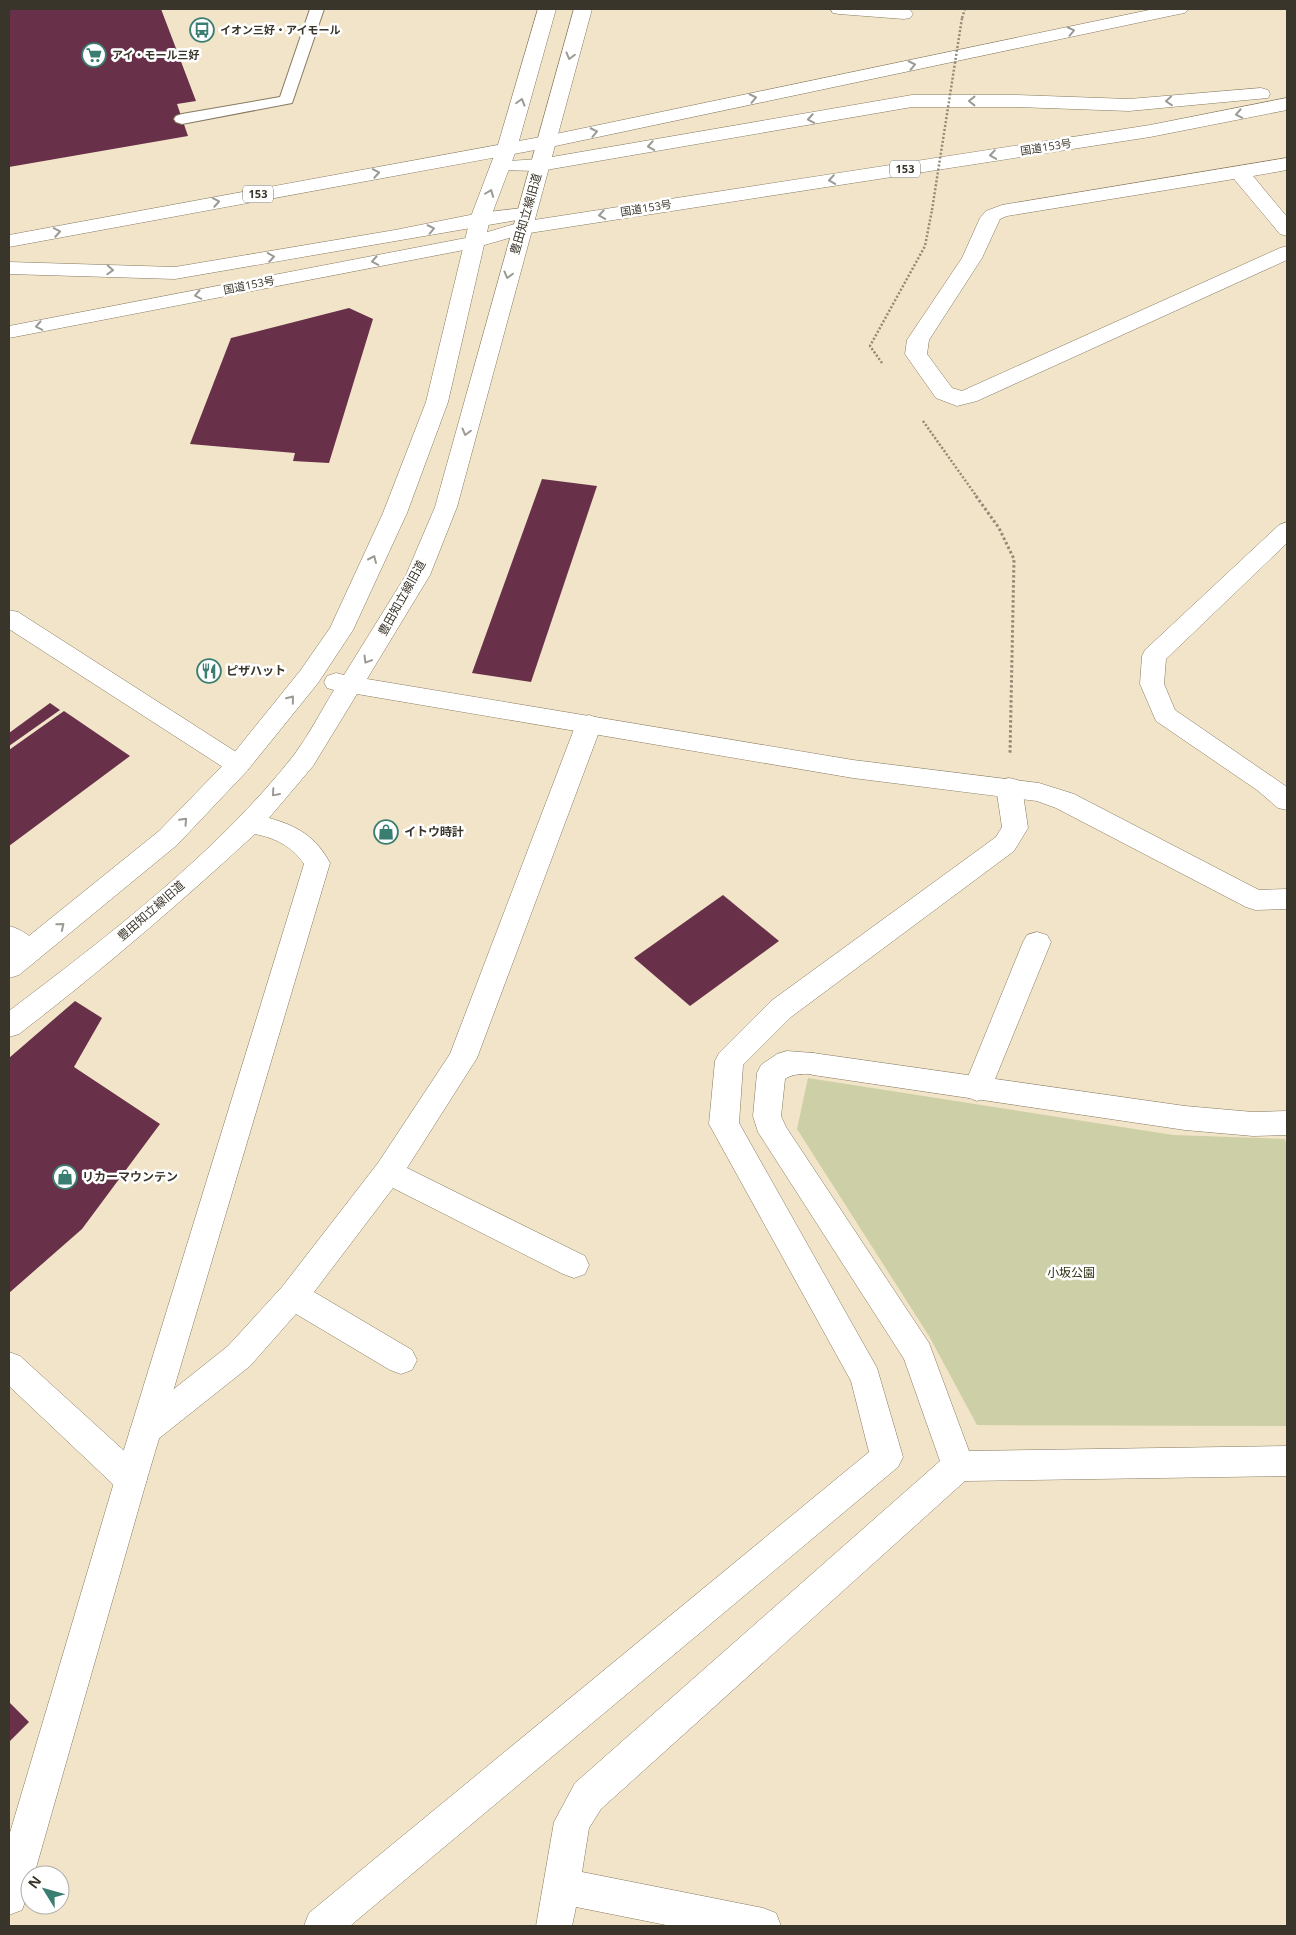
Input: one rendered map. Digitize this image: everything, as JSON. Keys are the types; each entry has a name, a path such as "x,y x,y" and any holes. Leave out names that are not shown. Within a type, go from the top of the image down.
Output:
{"main road":[{"path":"16,952 161,844 238,765 309,677 341,630 394,513 437,402 477,230 504,157 547,9"},
{"name":"豊田知立線旧道","path":"9,1026 90,964 250,823 304,760 352,686 418,575 446,507 523,221 583,9"},
{"path":"839,9 904,14"},
{"name":"153","path":"9,241 504,157 546,142 1179,9"},
{"name":"153","path":"504,157 540,165 912,101 1129,104 1287,90"},
{"name":"国道153号","path":"9,332 523,221 1150,131 1287,104"},
{"path":"1287,164 1002,211 993,215 987,222 972,258 918,340 916,354 944,393 957,399 969,396 1287,252"},
{"path":"1240,173 1287,230"},
{"name":"153","path":"9,268 175,273 394,236 477,230"},
{"path":"1287,530 1154,656 1152,684 1165,715 1266,783 1287,801"},
{"path":"10,621 238,765"},
{"path":"309,677 352,686 853,769 1039,792 1065,801 1255,900 1287,898"},
{"path":"146,1430 239,1356 293,1296 388,1172 463,1058 589,724"},
{"path":"322,1926 887,1458 866,1378 724,1124 729,1061 781,1009 1005,844 1015,828 1009,787"},
{"path":"9,1897 131,1478 317,863 309,848 292,835 250,823"},
{"path":"977,1089 1037,942"},
{"path":"958,1466 918,1353 773,1132 766,1116 771,1073 787,1062 812,1064 1185,1118 1253,1124 1287,1123"},
{"path":"388,1172 574,1265"},
{"path":"293,1296 401,1360"},
{"path":"9,1366 131,1478"},
{"path":"554,1926 572,1822 588,1796 958,1466 1287,1461"},
{"path":"562,1886 763,1926"}],"lane":[{"path":"182,119 287,100 317,9"}],"path":[{"path":"886,370 870,346 924,246 932,210 962,18 965,9"},
{"path":"920,417 999,528 1014,559 1009,787"}],"green space":[{"name":"小坂公園","path":"808,1078 1173,1135 1285,1139 1287,1149 1287,1426 977,1425 929,1336 797,1129"}],"building":[{"name":"アイ・モール三好","path":"9,9 161,9 196,101 177,104 188,136 9,167"},
{"path":"349,308 373,319 329,463 293,461 295,453 190,444 231,338"},
{"path":"542,479 597,486 531,682 472,673"},
{"path":"50,703 60,710 9,746 9,733"},
{"path":"64,711 130,756 9,846 9,750"},
{"path":"723,895 779,941 690,1006 634,958"},
{"name":"リカーマウンテン","path":"75,1001 102,1018 74,1067 160,1124 82,1229 9,1293 9,1058"},
{"path":"9,1702 29,1722 9,1742"}],"place":[{"name":"イオン三好・アイモール","path":"202,30"},
{"name":"アイ・モール三好","path":"94,55"},
{"name":"ピザハット","path":"209,671"},
{"name":"イトウ時計","path":"386,832"},
{"name":"リカーマウンテン","path":"65,1177"}]}
